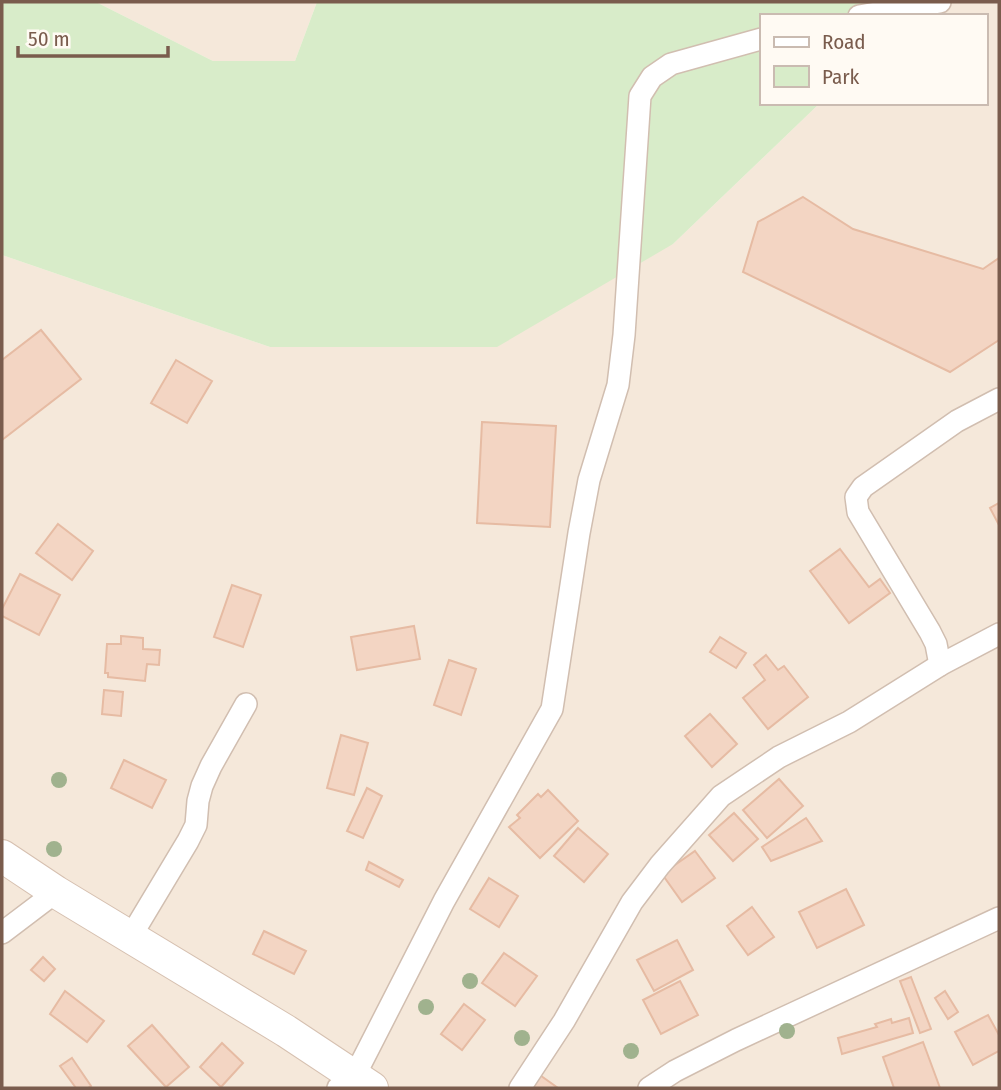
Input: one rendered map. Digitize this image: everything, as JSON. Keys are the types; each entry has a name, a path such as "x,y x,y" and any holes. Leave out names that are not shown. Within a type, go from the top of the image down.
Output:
{"street":[{"path":"871,14 940,2"},
{"path":"2,856 56,892 286,1031 355,1084 444,901 552,709 589,481 618,385 624,335 640,96 652,77 671,64 760,39"},
{"path":"940,665 936,644 858,512 856,496 863,487 957,421 999,399"},
{"path":"520,1088 564,1021 632,902 660,864 721,796 779,757 849,722 940,665 999,634"},
{"path":"131,936 196,825 202,786 246,704"},
{"path":"2,933 56,892"},
{"path":"649,1088 675,1071 736,1040 999,918"}],"shaded area":[{"path":"96,2 317,2 295,61 213,61"},
{"path":"926,2 999,2 999,1088 2,1088 2,255 270,347 673,244 818,105 987,105 987,14 914,14"}],"green space":[{"path":"2,2 96,2 213,61 295,61 317,2 926,2 914,14 760,14 760,105 818,105 673,244 497,347 270,347 2,255"}],"building":[{"path":"803,197 853,229 983,269 999,258 999,340 950,372 743,272 758,222"},
{"path":"41,330 81,379 2,440 2,360"},
{"path":"176,360 212,381 187,423 151,403"},
{"path":"482,422 556,426 550,527 477,523"},
{"path":"999,503 999,525 990,508"},
{"path":"58,524 93,551 72,580 36,553"},
{"path":"840,549 869,587 880,579 890,593 849,623 810,571"},
{"path":"20,574 60,595 39,635 2,616 2,609"},
{"path":"232,585 261,595 243,647 214,637"},
{"path":"414,626 420,659 357,670 351,637"},
{"path":"121,636 143,638 143,649 160,650 159,665 147,664 145,681 108,677 108,673 105,673 107,644 121,644"},
{"path":"720,637 746,653 736,668 710,652"},
{"path":"766,655 778,670 784,666 808,697 768,729 743,698 765,680 754,665"},
{"path":"449,660 476,669 461,715 434,705"},
{"path":"104,690 123,692 121,716 102,714"},
{"path":"710,714 737,744 712,767 685,736"},
{"path":"341,735 368,743 354,795 327,788"},
{"path":"124,760 166,780 152,808 111,788"},
{"path":"779,779 803,806 767,838 743,810"},
{"path":"367,788 382,796 363,838 347,831"},
{"path":"548,790 578,821 540,858 509,827 520,818 517,815 538,794 541,797"},
{"path":"734,813 758,839 733,861 709,835"},
{"path":"806,818 822,841 771,861 762,847"},
{"path":"578,828 608,854 584,882 554,856"},
{"path":"695,851 715,878 682,902 662,874"},
{"path":"369,862 403,880 399,887 366,870"},
{"path":"489,878 518,896 499,927 470,909"},
{"path":"846,889 864,925 817,948 799,912"},
{"path":"752,907 774,937 748,955 727,926"},
{"path":"264,931 306,951 294,974 253,954"},
{"path":"677,940 693,970 654,991 637,960"},
{"path":"504,953 537,976 515,1006 482,983"},
{"path":"43,957 55,969 44,981 31,970"},
{"path":"911,977 931,1029 920,1033 900,981"},
{"path":"680,981 698,1015 661,1034 643,1000"},
{"path":"65,991 104,1021 87,1042 50,1014"},
{"path":"945,991 958,1012 948,1019 935,998"},
{"path":"464,1004 485,1020 462,1050 441,1034"},
{"path":"988,1015 999,1035 999,1051 973,1065 955,1032"},
{"path":"909,1018 913,1033 842,1054 838,1038 877,1027 875,1024 891,1019 892,1023"},
{"path":"152,1025 189,1067 166,1087 128,1046"},
{"path":"923,1042 940,1088 894,1088 883,1057"},
{"path":"222,1043 243,1063 221,1087 200,1067"},
{"path":"72,1058 91,1086 88,1088 76,1088 60,1066"},
{"path":"537,1073 558,1088 525,1088"}]}
